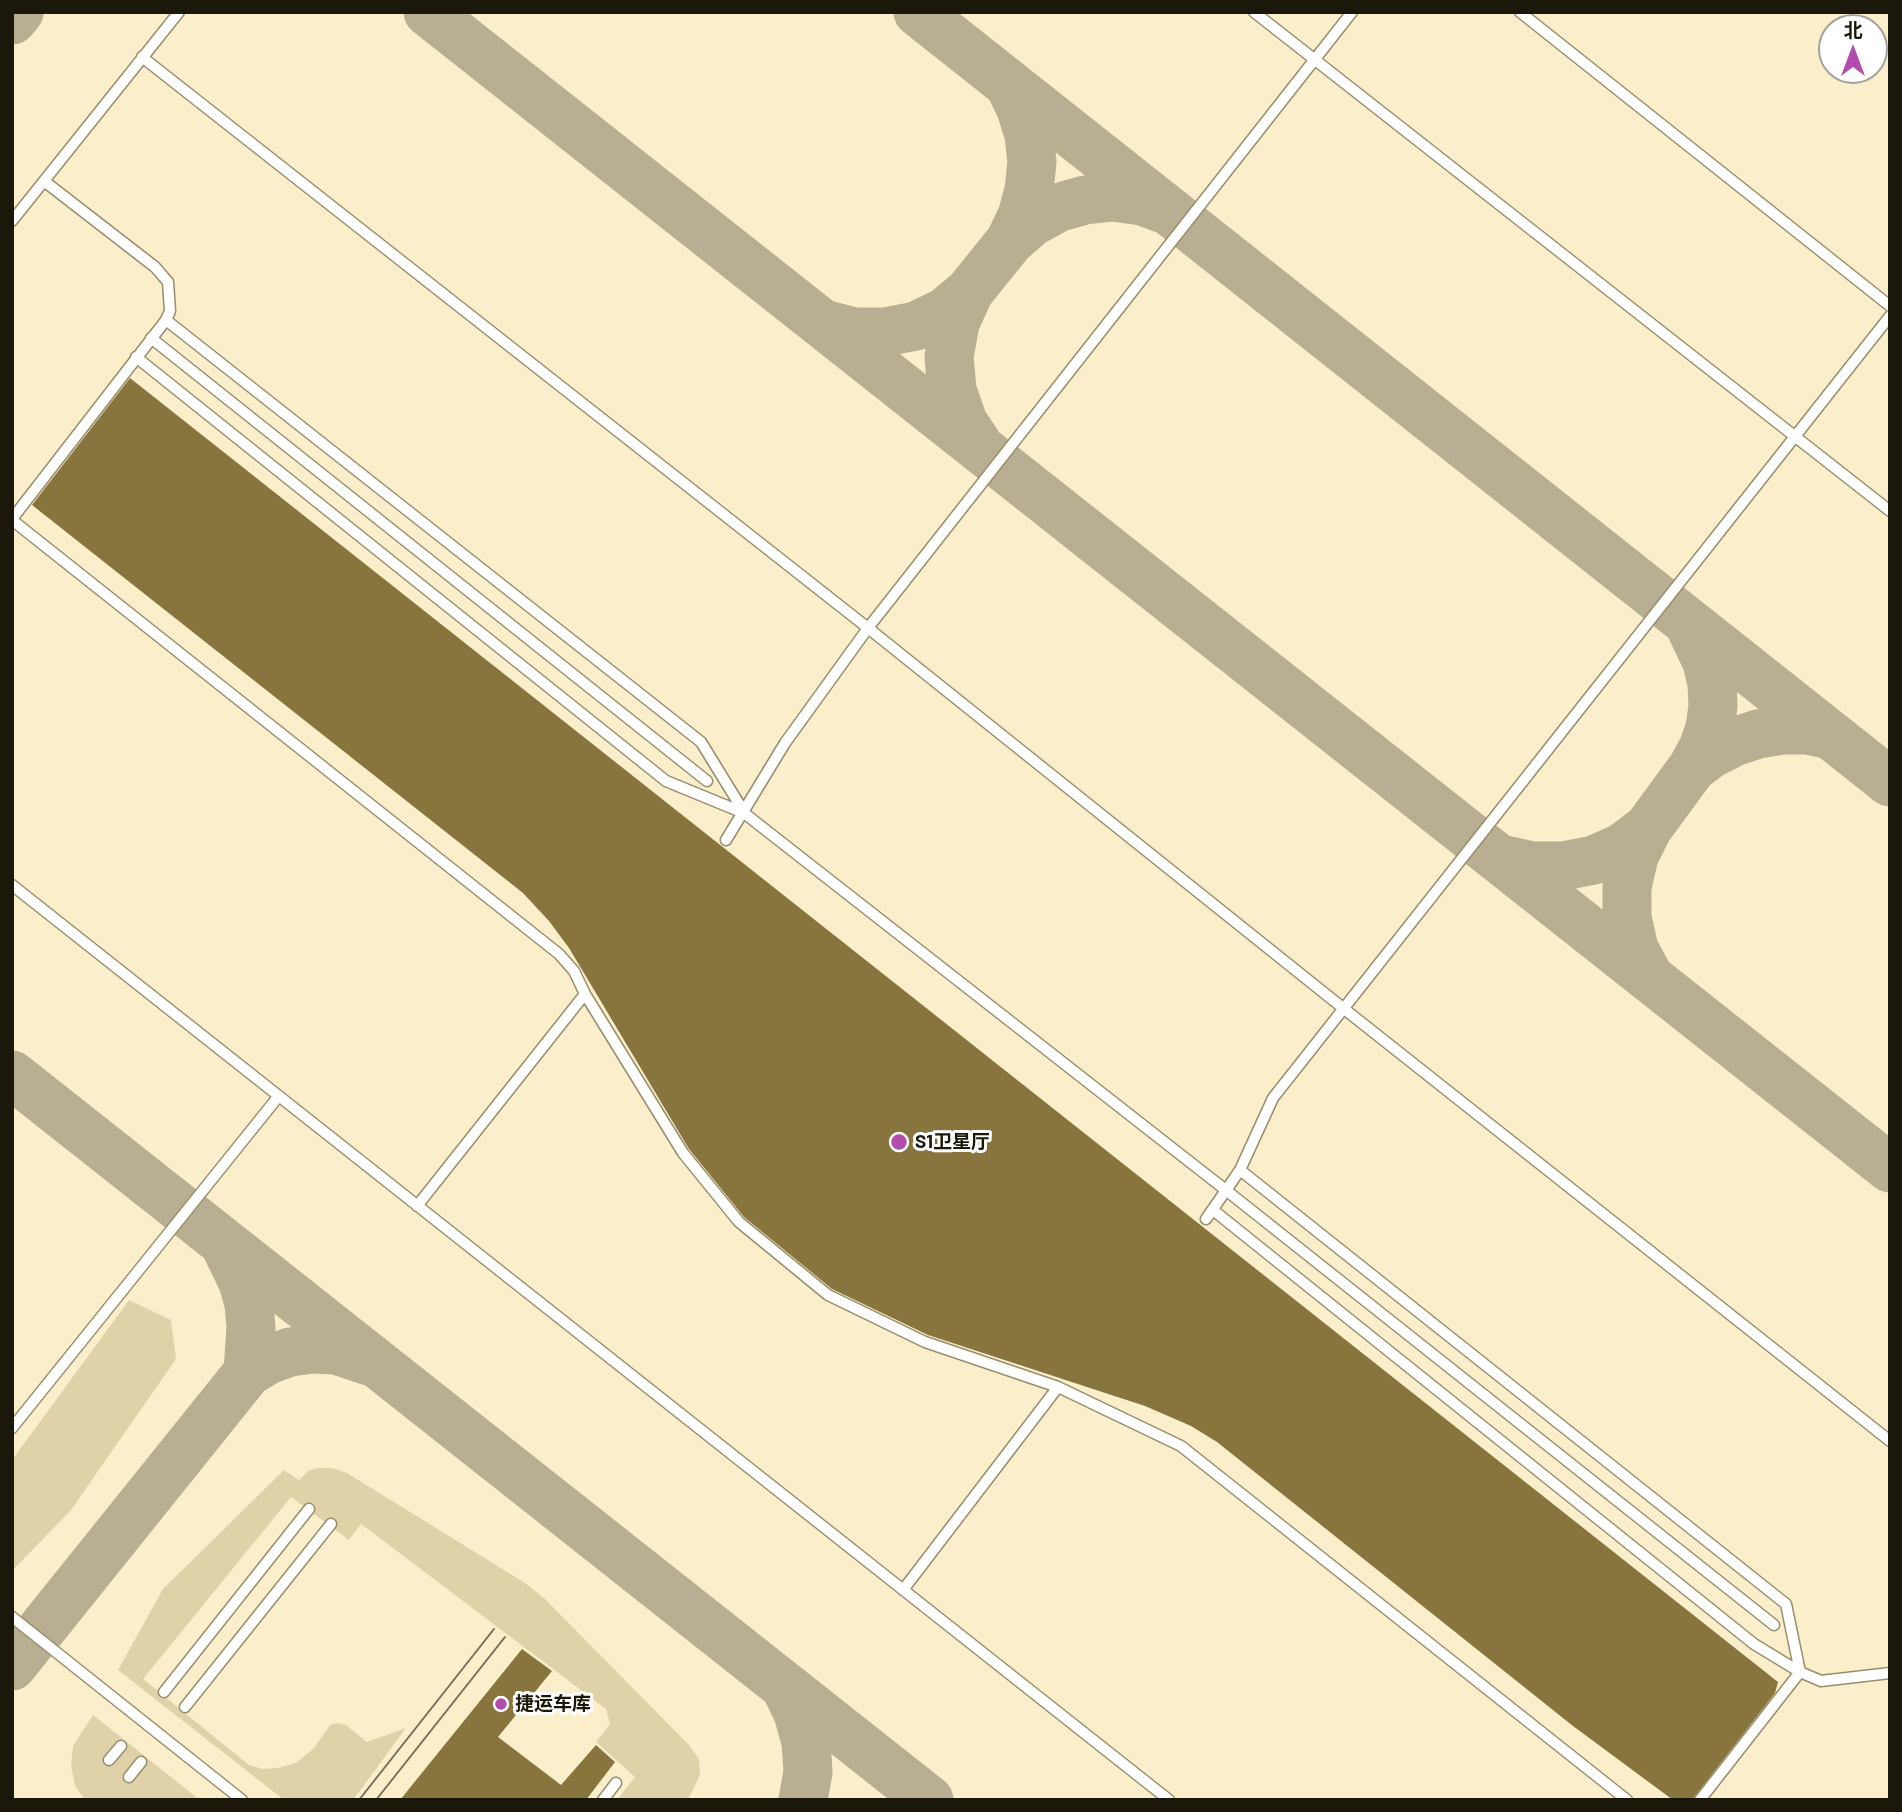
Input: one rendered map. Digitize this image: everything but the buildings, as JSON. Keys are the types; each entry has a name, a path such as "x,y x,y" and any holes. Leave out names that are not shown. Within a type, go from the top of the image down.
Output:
{"lane":[{"path":"12,221 179,12"},
{"path":"1254,12 1890,511"},
{"path":"726,840 785,743 868,628 1352,12"},
{"path":"1520,12 1890,306"},
{"path":"142,57 868,628 1890,1441"},
{"path":"44,181 155,267 168,282 170,311 166,320 12,519 559,954 574,971 585,994 683,1153 739,1222 828,1295 925,1342 1058,1387 1181,1446 1627,1800"},
{"path":"1206,1219 1240,1170 1273,1098 1890,316"},
{"path":"166,320 701,742 744,813"},
{"path":"151,338 708,781"},
{"path":"136,357 666,781 744,813 1227,1191 1774,1625"},
{"path":"12,886 1169,1800"},
{"path":"416,1206 585,994"},
{"path":"12,1428 278,1097"},
{"path":"1240,1170 1786,1604 1800,1672 1700,1800"},
{"path":"1213,1210 1754,1644 1800,1672 1821,1681 1890,1673"},
{"path":"904,1590 1058,1387"},
{"path":"164,1692 309,1509"},
{"path":"185,1707 331,1524"},
{"path":"12,1617 242,1800"},
{"path":"109,1760 121,1746"},
{"path":"129,1777 141,1762"},
{"path":"603,1800 616,1783"}],"shaded area":[{"path":"129,1300 171,1320 176,1359 71,1510 12,1571 12,1460"},
{"path":"332,1468 347,1473 525,1583 545,1599 689,1745 699,1759 700,1775 688,1800 617,1800 635,1777 596,1742 610,1724 606,1709 361,1524 349,1540 291,1497 143,1679 249,1765 263,1769 296,1763 314,1748 330,1725 346,1725 367,1742 406,1728 353,1800 284,1800 118,1670 163,1589 284,1470 299,1480 308,1471"},
{"path":"93,1715 200,1800 85,1800 75,1786 71,1765 73,1746"}],"taxiway":[{"path":"12,20 19,12"},
{"path":"428,12 1890,1168"},
{"path":"918,12 1890,782"},
{"path":"977,443 963,422 952,390 949,357 955,323 969,292 1010,241 1022,216 1029,190 1032,162 1029,135 1009,84"},
{"path":"1010,241 1032,222 1057,208 1085,200 1113,197 1142,201 1164,209"},
{"path":"823,324 854,332 885,332 916,326 945,312 969,292"},
{"path":"1649,977 1634,949 1627,918 1627,887 1634,856 1648,828 1692,768 1703,748 1710,728 1713,706 1707,662 1688,622"},
{"path":"1692,768 1712,753 1758,734 1807,730 1831,735"},
{"path":"1500,859 1532,866 1563,866 1594,860 1623,847 1648,828"},
{"path":"12,1075 929,1800"},
{"path":"225,1245 243,1282 249,1304 251,1327 248,1372"},
{"path":"12,1666 248,1372 268,1360 290,1352 313,1349 336,1350 369,1361"},
{"path":"785,1686 798,1713 806,1742 808,1772 803,1800"}],"tram line":[{"path":"359,1800 494,1629"},
{"path":"376,1800 505,1637"}],"place":[{"name":"S1卫星厅","path":"899,1142"},
{"name":"捷运车库","path":"501,1704"}]}
